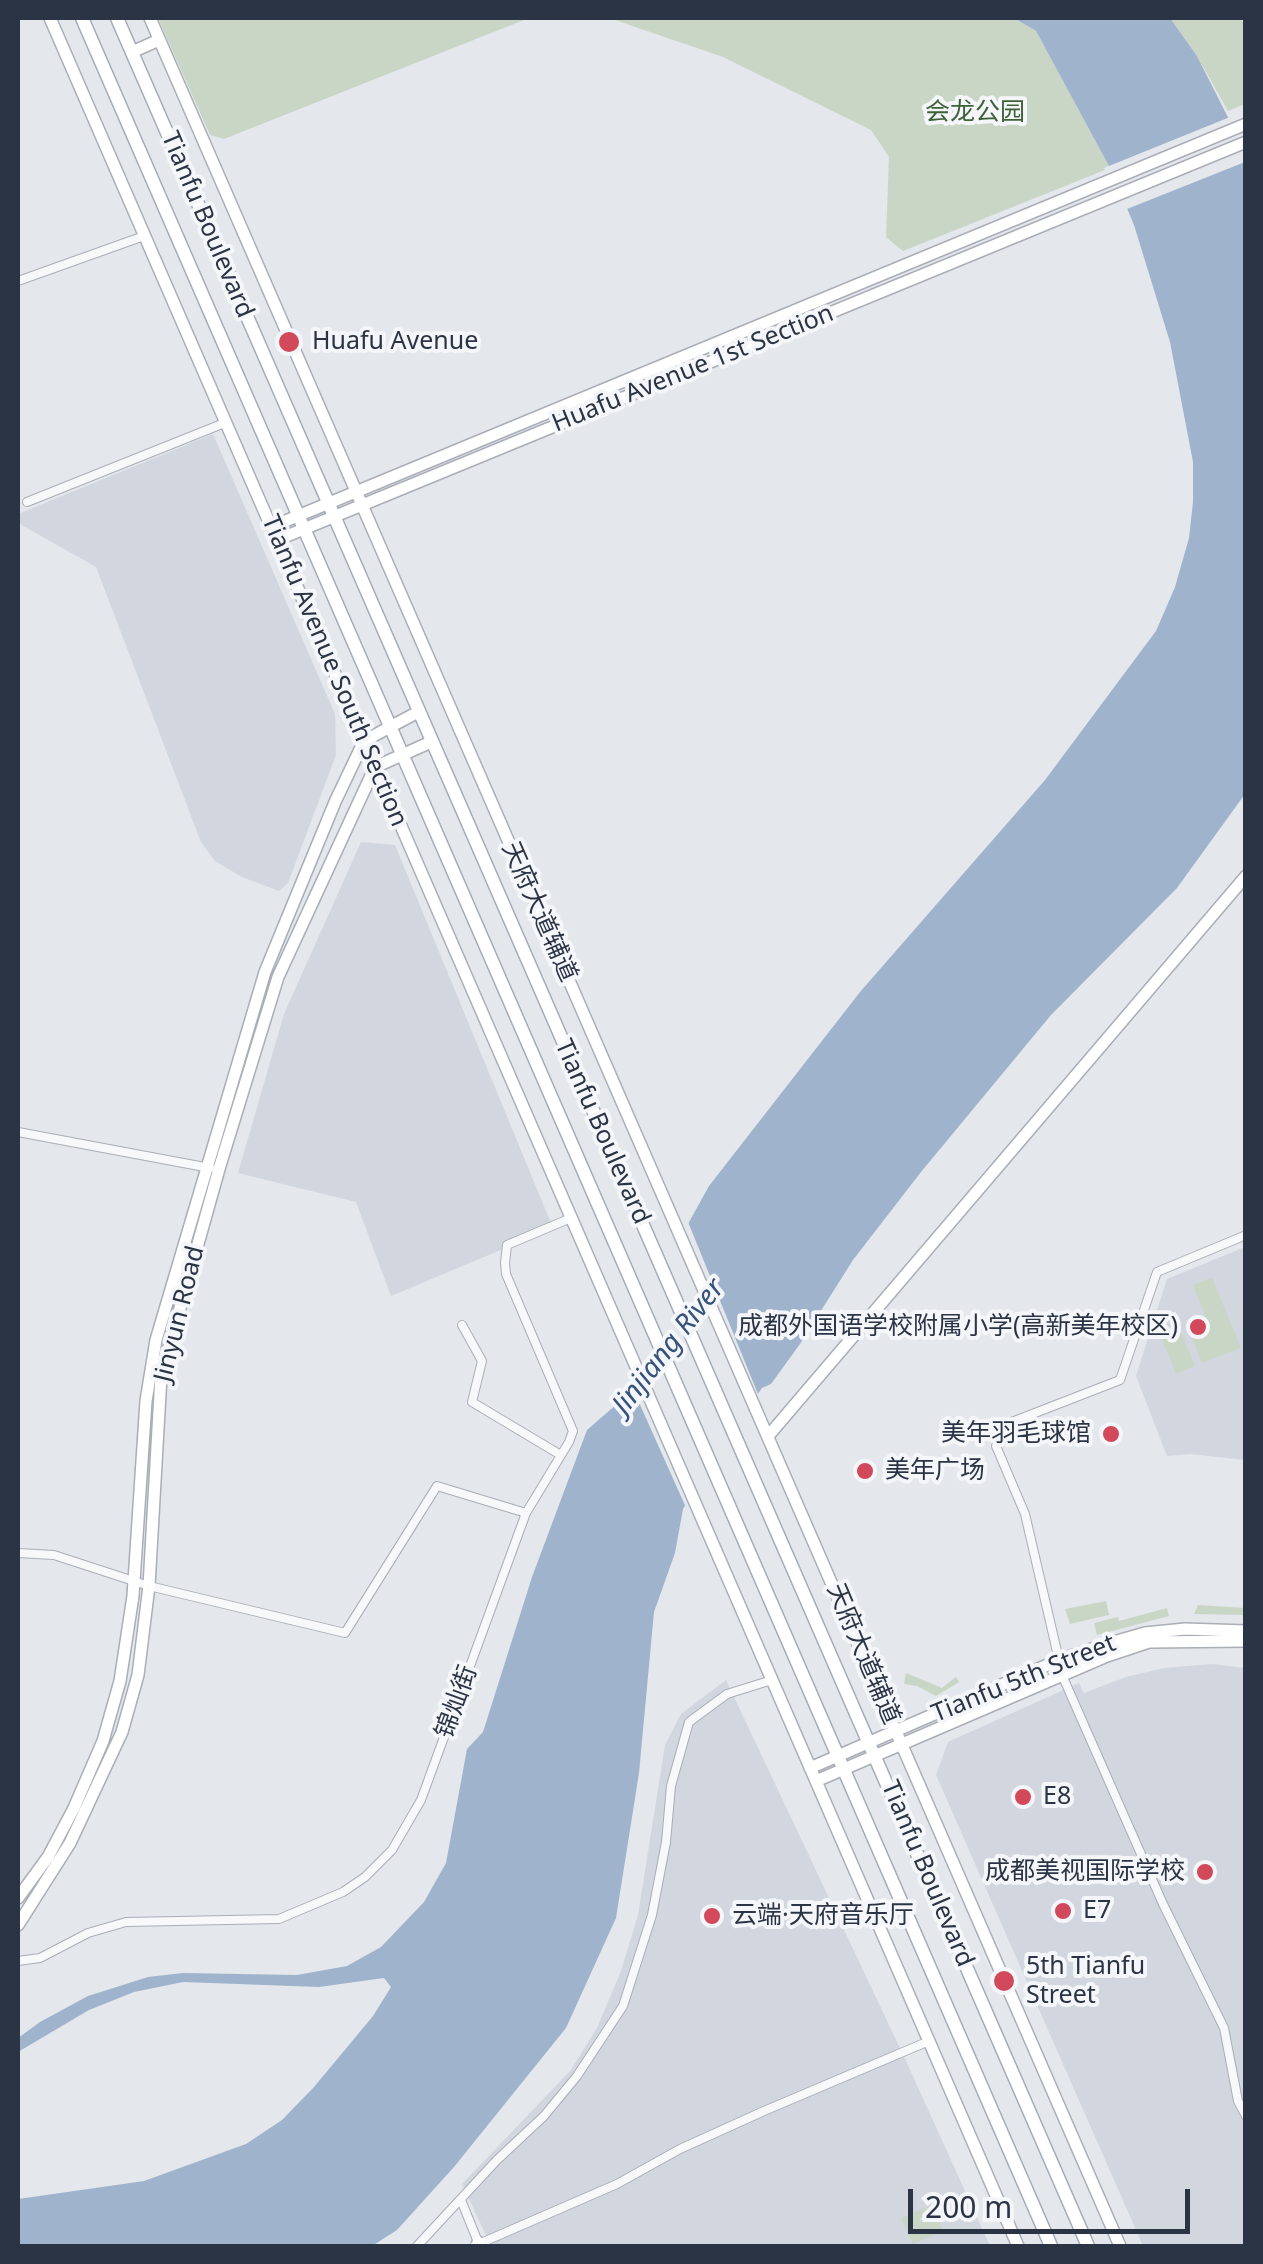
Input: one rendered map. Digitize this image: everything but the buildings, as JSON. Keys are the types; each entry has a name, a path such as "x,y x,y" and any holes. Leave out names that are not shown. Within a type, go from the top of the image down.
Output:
{"main road":[{"name":"Tianfu Boulevard","path":"81,18 1051,2246"},
{"name":"Tianfu Boulevard","path":"117,18 1088,2246"}],"street":[{"name":"Tianfu Avenue South Section","path":"50,18 772,1680"},
{"name":"天府大道辅道","path":"150,18 1120,2246"},
{"path":"132,52 159,40"},
{"path":"271,527 301,522 331,510 356,492 1246,124"},
{"name":"Huafu Avenue 1st Section","path":"331,510 362,505 1246,142"},
{"path":"18,282 144,236"},
{"path":"28,502 226,422"},
{"path":"277,540 301,522"},
{"path":"364,742 418,712"},
{"name":"Jinyun Road","path":"18,1925 70,1843 122,1732 138,1675 149,1586 162,1376 212,1168 277,938 364,742"},
{"path":"375,767 431,742"},
{"name":"Jinyun Road","path":"18,1898 57,1840 103,1741 120,1681 134,1580 146,1401 156,1340 278,976 375,767"},
{"path":"768,1435 1246,876"},
{"path":"18,1132 212,1168"},
{"name":"锦灿街","path":"18,1961 40,1958 88,1933 126,1922 279,1919 343,1892 392,1850 421,1800 526,1513 569,1442 572,1431 506,1274 506,1263 507,1245 571,1218"},
{"path":"1058,1660 1025,1514 996,1446 1004,1425 1120,1380 1157,1272 1246,1235"},
{"path":"462,1324 482,1361 472,1402 559,1454"},
{"path":"18,1552 54,1555 149,1586 345,1632 437,1486 526,1513"},
{"name":"Tianfu 5th Street","path":"810,1768 1058,1660 1145,1633 1204,1628 1246,1631"},
{"name":"Tianfu 5th Street","path":"816,1782 1062,1675 1149,1642 1246,1641"},
{"path":"1062,1675 1163,1904 1224,2028 1238,2101 1246,2116"},
{"path":"418,2246 544,2116 577,2076 623,2006 652,1915 666,1842 671,1786 688,1722 727,1694 772,1680 1018,2246"},
{"path":"460,2200 478,2245 616,2184 680,2149 764,2111 929,2041"}],"shaded area":[{"path":"213,434 335,714 336,755 288,883 279,891 242,877 215,861 201,842 96,567 18,523 18,514"},
{"path":"361,842 395,845 553,1228 391,1296 356,1202 238,1173 284,1014"},
{"name":"成都外国语学校附属小学(高新美年校区)","path":"1245,1247 1245,1460 1190,1454 1167,1456 1136,1376 1167,1279"},
{"path":"1213,1664 1245,1668 1245,2246 1143,2246 936,1775 948,1742 1079,1683 1084,1693 1164,1668"},
{"path":"726,1680 990,2246 491,2246 462,2184 570,2071 597,2028 621,1971 638,1915 665,1745 681,1714"}],"green space":[{"path":"158,18 529,18 224,139 210,135"},
{"name":"会龙公园","path":"609,18 1014,18 1036,31 1110,168 903,251 886,237 889,157 871,130 723,57"},
{"path":"1170,18 1240,18 1245,25 1245,104 1228,111"},
{"path":"1212,1278 1241,1348 1202,1363 1189,1329 1207,1321 1193,1285"},
{"path":"1181,1332 1195,1366 1176,1374 1162,1339"},
{"path":"1106,1601 1109,1615 1070,1624 1065,1609"},
{"path":"1198,1605 1245,1608 1245,1615 1194,1614"},
{"path":"1167,1608 1169,1616 1097,1635 1094,1623 1118,1617 1119,1621"},
{"path":"906,1673 942,1688 956,1677 959,1682 936,1696 904,1684"},
{"path":"932,2205 943,2231 913,2244 901,2218"}],"water":[{"name":"Jinjiang River","path":"1014,18 1170,18 1197,56 1245,151 1245,794 1177,888 1051,1015 921,1172 853,1260 771,1384 762,1388 721,1445 683,1509 675,1553 654,1612 639,1773 616,1918 566,2028 454,2167 397,2230 372,2246 18,2246 18,2199 144,2181 246,2144 282,2120 373,2016 391,1987 384,1978 319,1987 183,1982 134,1992 89,2010 18,2052 18,2038 40,2022 88,1996 148,1977 183,1973 297,1975 347,1966 381,1947 424,1902 446,1863 467,1749 483,1732 532,1577 587,1430 625,1397 662,1311 683,1233 709,1186 860,992 1045,780 1156,631 1175,587 1189,538 1193,502 1193,462 1170,342 1134,225 1110,168 1036,31"}],"pier":[{"path":"1235,115 1246,139 1245,162 1122,211 1104,168"},
{"path":"686,1217 760,1399 725,1448 688,1512 628,1378 657,1310 669,1259"}],"place":[{"name":"Huafu Avenue","path":"289,342"},
{"name":"成都外国语学校附属小学(高新美年校区)","path":"1198,1327"},
{"name":"美年羽毛球馆","path":"1111,1434"},
{"name":"美年广场","path":"865,1471"},
{"name":"E8","path":"1023,1797"},
{"name":"成都美视国际学校","path":"1205,1872"},
{"name":"E7","path":"1063,1911"},
{"name":"云端·天府音乐厅","path":"712,1916"},
{"name":"5th Tianfu Street","path":"1004,1981"}]}
